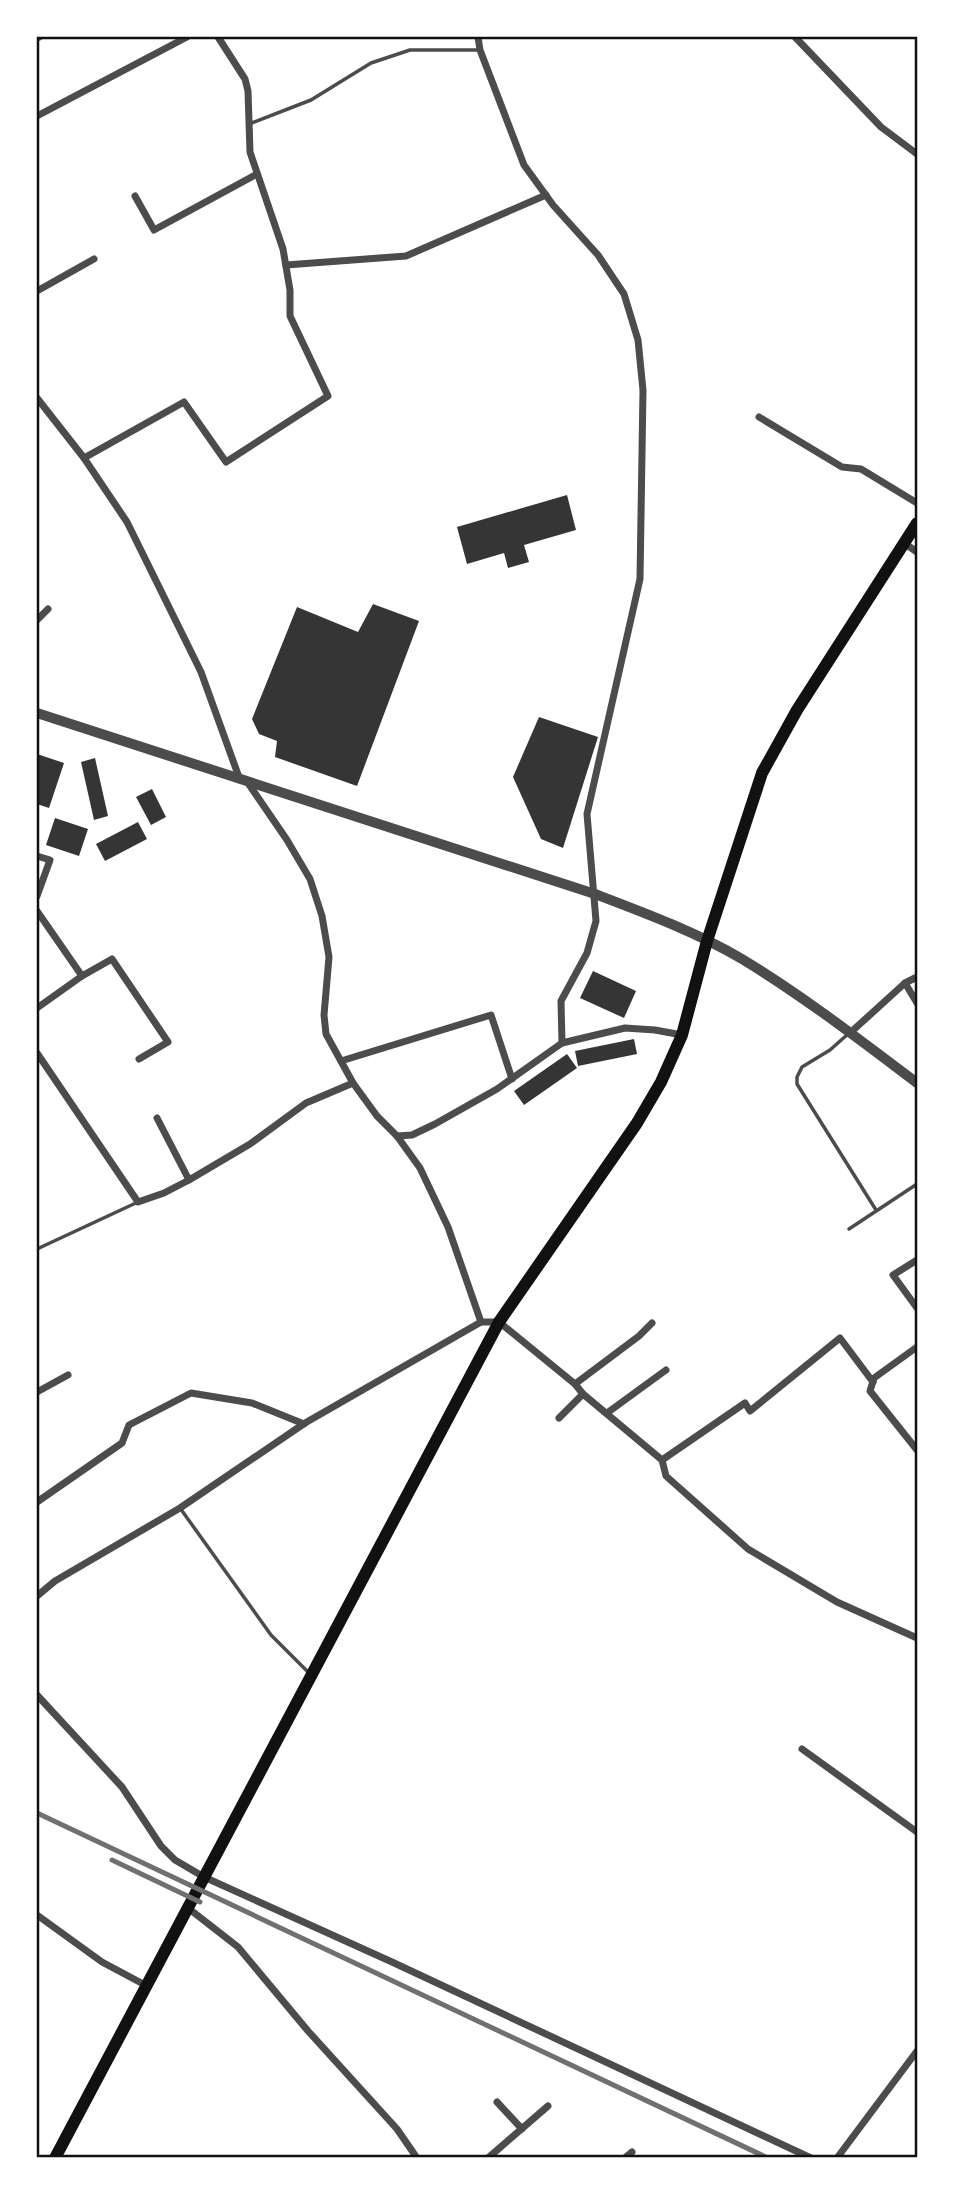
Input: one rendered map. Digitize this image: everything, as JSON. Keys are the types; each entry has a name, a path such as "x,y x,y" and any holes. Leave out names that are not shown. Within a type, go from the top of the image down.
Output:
{"main road":[{"path":"55,2158 499,1322 638,1124 661,1082 682,1035 708,941 762,773 797,710 917,523"}],"street":[{"path":"37,116 187,37"},
{"path":"84,458 184,402 226,462 328,396 289,316 290,289 283,248 250,152 248,90 245,79 218,37"},
{"path":"478,37 480,50 524,165 545,195 598,256 624,294 638,340 643,390 640,579 587,814 596,921 592,941 561,1001 562,1044"},
{"path":"795,37 881,127 917,154"},
{"path":"135,196 154,230 257,174"},
{"path":"286,265 406,256 545,195"},
{"path":"37,291 94,259"},
{"path":"37,398 84,458 127,522 201,672 244,782 287,839 310,879 322,916 329,957 324,1015 326,1034 353,1083 420,1168 448,1227 481,1322"},
{"path":"759,417 842,467 861,469 917,503"},
{"path":"904,543 917,552"},
{"path":"37,620 48,609"},
{"path":"37,713 595,894 708,941 770,977 917,1083"},
{"path":"37,856 50,860 37,896"},
{"path":"37,911 82,976"},
{"path":"37,1008 82,976 112,959 168,1042 139,1059"},
{"path":"850,1033 905,983 917,977"},
{"path":"905,983 917,1003"},
{"path":"341,1061 491,1015 512,1079"},
{"path":"397,1136 412,1135 435,1124 512,1079 562,1044 625,1028 682,1035"},
{"path":"37,1053 138,1202 189,1180 250,1144 306,1103 353,1083"},
{"path":"157,1118 189,1180"},
{"path":"917,1260 892,1275 917,1308"},
{"path":"37,1596 55,1581 180,1508 304,1424 481,1322 499,1322 662,1460 666,1475 748,1549 837,1602 917,1638"},
{"path":"575,1384 639,1336 652,1323"},
{"path":"662,1460 745,1403 750,1411 840,1338 873,1382"},
{"path":"917,1347 874,1378 870,1391 917,1450"},
{"path":"607,1413 666,1370"},
{"path":"37,1392 68,1375"},
{"path":"37,1502 122,1443 129,1425 191,1393 252,1403 304,1424"},
{"path":"559,1418 583,1394"},
{"path":"37,1695 122,1787 161,1846 175,1860 204,1877 811,2158"},
{"path":"802,1749 917,1832"},
{"path":"188,1908 238,1947 308,2031 397,2129 417,2158"},
{"path":"37,1915 102,1962 147,1986"},
{"path":"837,2158 917,2051"},
{"path":"497,2102 522,2129"},
{"path":"488,2158 548,2106"},
{"path":"625,2158 632,2152"}],"lane":[{"path":"249,124 311,100 371,63 410,50 480,50"},
{"path":"850,1033 802,1068 797,1084 876,1210"},
{"path":"849,1229 917,1185"},
{"path":"37,1249 138,1202"},
{"path":"180,1508 271,1635 311,1675"}],"building":[{"path":"567,495 576,530 524,545 529,562 508,568 504,553 467,564 457,527"},
{"path":"373,604 419,621 357,786 275,757 277,741 259,734 252,719 297,607 358,632"},
{"path":"539,717 598,737 563,848 541,839 513,777"},
{"path":"37,754 64,763 49,808 37,804"},
{"path":"95,758 108,816 94,820 81,762"},
{"path":"152,789 166,817 151,825 136,797"},
{"path":"55,818 88,829 79,856 46,845"},
{"path":"138,822 147,839 105,861 96,844"},
{"path":"593,971 636,991 624,1018 580,998"},
{"path":"634,1039 637,1054 578,1066 575,1051"},
{"path":"567,1054 577,1068 524,1105 514,1091"}],"railway":[{"path":"37,1813 768,2158"},
{"path":"112,1860 200,1902"}]}
